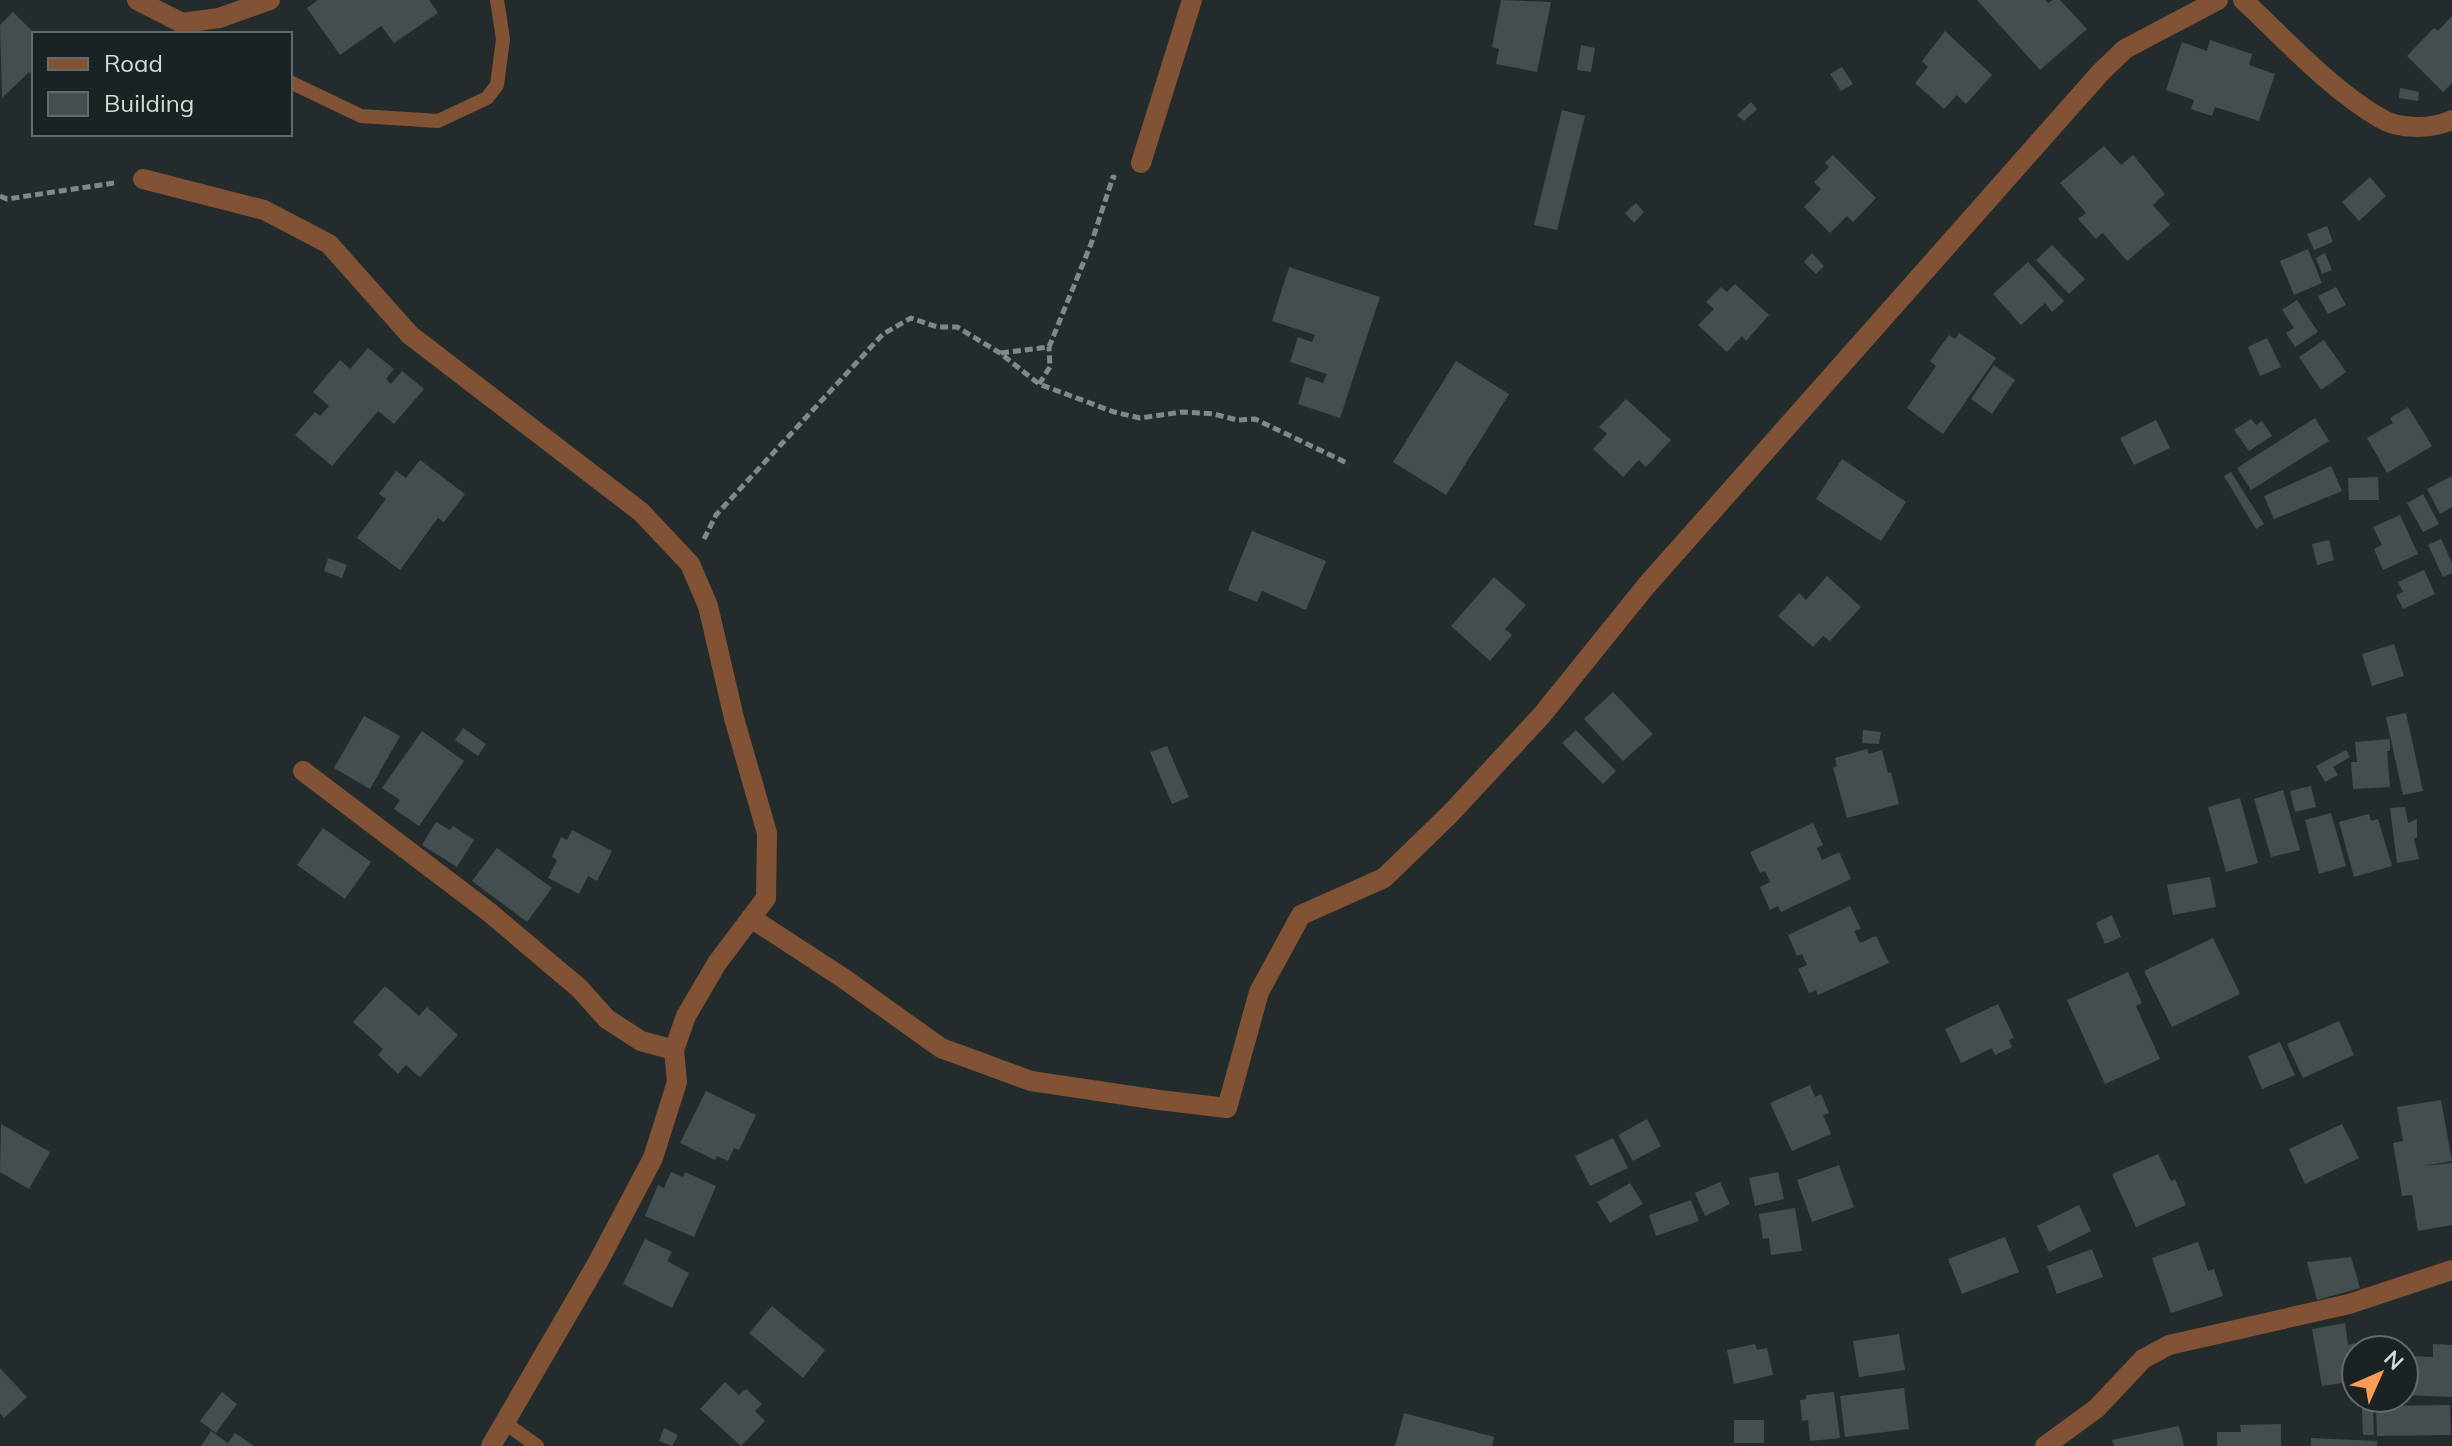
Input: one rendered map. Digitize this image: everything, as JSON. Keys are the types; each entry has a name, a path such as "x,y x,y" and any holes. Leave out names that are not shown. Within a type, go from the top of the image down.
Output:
{"street":[{"path":"137,0 182,23 219,18 270,0"},
{"path":"1141,163 1192,0"},
{"path":"751,918 843,978 941,1048 1031,1081 1227,1108 1259,992 1301,915 1384,878 1450,814 1542,715 1646,586 2101,72 2125,49 2218,0"},
{"path":"2243,0 2330,80 2382,120 2411,126 2438,126 2452,120"},
{"path":"143,179 264,210 329,244 410,335 641,512 690,564 708,606 734,718 767,833 766,898 700,989 686,1016 674,1050 677,1082 653,1158 598,1262 491,1446"},
{"path":"303,771 489,912 579,988 607,1019 641,1041 674,1050"},
{"path":"2045,1446 2097,1408 2143,1359 2169,1345 2349,1304 2452,1270"}],"lane":[{"path":"292,83 361,116 438,121 487,98 497,85 503,39 497,0"},
{"path":"182,23 198,32"},
{"path":"505,1423 537,1446"}],"path":[{"path":"1039,384 1050,367 1049,347 1091,244 1113,177 1128,182 1139,179 1141,163"},
{"path":"0,196 7,199 143,179"},
{"path":"690,564 716,515 883,334 911,318 937,327 957,327 1000,353 1039,384 1114,412 1140,418 1182,412 1214,414 1237,420 1255,419 1349,464"},
{"path":"1000,353 1049,347"}],"building":[{"path":"318,0 429,0 438,13 394,43 381,26 340,55 307,8"},
{"path":"1501,0 1551,2 1537,72 1496,64 1499,49 1492,47"},
{"path":"1977,0 2045,0 2048,3 2060,0 2087,29 2040,70"},
{"path":"13,12 33,32 32,75 29,72 2,98 0,25"},
{"path":"2452,16 2452,83 2443,92 2407,56 2434,28 2438,31"},
{"path":"1945,31 1992,75 1966,104 1957,95 1944,109 1915,83 1928,67 1922,61"},
{"path":"2210,40 2252,54 2249,65 2275,74 2259,121 2215,107 2212,116 2191,109 2194,100 2166,90 2182,42 2207,51"},
{"path":"1581,45 1595,48 1591,72 1577,70"},
{"path":"1842,67 1853,84 1841,91 1830,74"},
{"path":"2400,88 2419,92 2418,101 2399,98"},
{"path":"1751,102 1757,109 1744,121 1737,115"},
{"path":"1562,110 1585,116 1557,230 1534,225"},
{"path":"2104,146 2121,165 2133,155 2165,194 2153,205 2170,225 2127,261 2103,233 2096,239 2078,219 2086,213 2060,183"},
{"path":"1833,155 1876,198 1853,222 1847,216 1830,233 1804,207 1821,189 1814,182 1829,167 1825,163"},
{"path":"2370,177 2386,196 2359,221 2342,202"},
{"path":"1636,203 1644,212 1634,223 1625,213"},
{"path":"2327,226 2333,242 2314,250 2307,234"},
{"path":"2052,245 2085,279 2069,294 2036,260"},
{"path":"2308,249 2322,283 2294,295 2280,261"},
{"path":"1812,253 1824,266 1816,274 1804,262"},
{"path":"2325,253 2332,270 2322,274 2316,258"},
{"path":"2028,262 2064,301 2052,312 2045,303 2021,325 1993,294"},
{"path":"1289,267 1380,297 1340,418 1298,404 1306,377 1323,383 1327,374 1290,362 1298,337 1312,342 1315,335 1272,321"},
{"path":"1735,284 1769,315 1746,341 1742,336 1727,352 1698,325 1714,309 1706,302 1721,287 1727,292"},
{"path":"2336,287 2346,305 2328,314 2318,296"},
{"path":"2297,300 2318,332 2295,347 2286,333 2294,328 2282,310"},
{"path":"1959,333 1996,358 1943,434 1907,408 1936,366 1930,361 1949,335 1955,339"},
{"path":"2267,338 2281,367 2260,376 2248,347"},
{"path":"2324,340 2346,372 2321,390 2299,357"},
{"path":"368,348 394,369 386,379 391,384 402,371 424,389 394,424 378,411 332,466 295,435 315,412 320,416 329,406 313,392 340,360 350,369"},
{"path":"1456,361 1509,394 1446,495 1393,462"},
{"path":"1994,365 2015,380 1992,414 1971,399"},
{"path":"1626,399 1671,440 1646,467 1639,460 1623,477 1593,449 1607,434 1599,427"},
{"path":"2408,407 2432,446 2387,473 2367,438 2393,423 2390,418"},
{"path":"2315,418 2329,441 2251,490 2237,468"},
{"path":"2251,419 2256,425 2262,421 2272,436 2249,451 2234,430"},
{"path":"2156,420 2170,448 2134,465 2120,438"},
{"path":"1842,459 1906,502 1881,541 1816,499"},
{"path":"420,460 465,494 444,522 438,518 400,570 357,538 386,499 379,494 396,471 406,478"},
{"path":"2331,466 2342,491 2274,519 2264,496"},
{"path":"2231,472 2264,524 2256,529 2224,476"},
{"path":"2452,476 2452,507 2440,514 2427,489"},
{"path":"2378,477 2379,500 2349,500 2348,478"},
{"path":"2423,494 2439,524 2423,532 2407,503"},
{"path":"2400,515 2418,554 2383,570 2374,549 2382,545 2373,527"},
{"path":"1252,531 1326,561 1306,610 1262,591 1257,602 1228,590"},
{"path":"2441,539 2452,563 2452,573 2443,577 2428,545"},
{"path":"2329,540 2334,560 2317,565 2312,544"},
{"path":"328,558 347,565 342,578 324,571"},
{"path":"2424,570 2435,594 2403,609 2396,595 2403,592 2398,582"},
{"path":"1827,576 1861,607 1830,641 1823,636 1813,647 1778,616 1799,593 1806,600"},
{"path":"1494,577 1526,605 1505,629 1512,635 1490,661 1451,626"},
{"path":"2394,644 2404,676 2372,686 2362,654"},
{"path":"1613,692 1653,734 1623,761 1584,719"},
{"path":"2406,713 2423,791 2403,795 2386,717"},
{"path":"364,716 400,736 370,789 334,768"},
{"path":"463,728 486,744 478,756 455,740"},
{"path":"1576,730 1616,771 1603,784 1562,743"},
{"path":"1863,730 1881,732 1879,744 1862,743"},
{"path":"422,731 464,761 419,826 394,809 400,800 382,788"},
{"path":"2390,739 2390,751 2387,751 2390,787 2353,789 2351,762 2357,762 2355,742"},
{"path":"1167,746 1189,797 1172,804 1150,752"},
{"path":"1867,749 1869,754 1882,750 1899,804 1847,818 1833,768 1837,766 1835,758"},
{"path":"2346,750 2350,757 2333,767 2338,775 2325,782 2316,766"},
{"path":"2311,786 2316,807 2295,812 2290,791"},
{"path":"2283,790 2300,850 2271,857 2254,799"},
{"path":"2240,798 2258,863 2226,872 2208,807"},
{"path":"2405,807 2408,823 2417,819 2417,837 2414,839 2419,859 2397,863 2390,808"},
{"path":"2331,813 2346,866 2319,874 2305,820"},
{"path":"2369,814 2371,821 2378,819 2392,866 2354,877 2339,822"},
{"path":"436,822 450,830 453,826 474,840 457,867 422,845"},
{"path":"1813,823 1823,845 1817,848 1822,860 1839,852 1851,879 1781,912 1778,906 1770,910 1760,887 1770,882 1765,871 1760,873 1750,852"},
{"path":"323,828 371,862 345,899 297,865"},
{"path":"572,830 612,851 597,881 588,876 579,894 548,878 557,860 552,857 561,837 567,840"},
{"path":"497,848 552,888 527,922 472,881"},
{"path":"2210,877 2216,907 2173,915 2167,885"},
{"path":"1850,906 1861,929 1854,931 1860,943 1876,936 1889,963 1818,995 1816,990 1809,993 1798,969 1807,965 1802,954 1797,956 1788,935"},
{"path":"2112,915 2121,937 2105,944 2096,923"},
{"path":"2213,938 2240,994 2172,1027 2144,971"},
{"path":"2128,972 2142,1003 2136,1006 2160,1059 2105,1084 2067,1000"},
{"path":"385,986 419,1016 427,1007 458,1035 420,1077 406,1065 398,1074 378,1055 383,1049 353,1022"},
{"path":"1998,1004 2014,1038 2009,1040 2012,1047 1995,1055 1992,1048 1961,1063 1945,1029"},
{"path":"2339,1021 2354,1055 2303,1078 2287,1044"},
{"path":"2280,1042 2295,1075 2262,1089 2248,1056"},
{"path":"1810,1085 1815,1097 1821,1094 1829,1113 1823,1115 1831,1134 1792,1151 1770,1103"},
{"path":"706,1091 756,1115 739,1150 734,1148 728,1161 717,1156 715,1160 680,1143"},
{"path":"2441,1100 2452,1161 2423,1166 2452,1163 2452,1225 2418,1231 2412,1195 2402,1196 2393,1143 2403,1141 2397,1107"},
{"path":"1647,1119 1661,1146 1633,1161 1618,1135"},
{"path":"1,1124 50,1152 29,1189 0,1172"},
{"path":"2342,1124 2359,1158 2305,1184 2289,1149"},
{"path":"1613,1138 1628,1168 1590,1186 1575,1156"},
{"path":"2158,1154 2171,1181 2175,1179 2186,1205 2136,1227 2112,1174"},
{"path":"1839,1165 1854,1207 1812,1222 1797,1180"},
{"path":"671,1172 683,1177 685,1172 716,1186 694,1237 645,1216 658,1185 664,1188"},
{"path":"1778,1172 1784,1199 1755,1206 1749,1178"},
{"path":"1720,1182 1730,1204 1705,1216 1695,1193"},
{"path":"1630,1183 1643,1204 1610,1223 1597,1202"},
{"path":"1691,1200 1699,1221 1656,1236 1649,1215"},
{"path":"2079,1205 2091,1231 2049,1252 2037,1226"},
{"path":"1795,1208 1802,1251 1771,1255 1769,1238 1763,1239 1759,1214"},
{"path":"2005,1237 2019,1272 1962,1294 1948,1259"},
{"path":"645,1239 672,1252 667,1261 689,1273 672,1308 623,1284"},
{"path":"2198,1242 2208,1271 2214,1269 2223,1296 2171,1313 2152,1258"},
{"path":"2092,1249 2103,1277 2057,1294 2047,1266"},
{"path":"2351,1257 2360,1288 2317,1300 2307,1262"},
{"path":"772,1306 825,1350 803,1378 749,1333"},
{"path":"2345,1323 2346,1334 2340,1334 2340,1383 2322,1386 2312,1329"},
{"path":"1899,1334 1905,1370 1859,1377 1853,1341"},
{"path":"1755,1344 1757,1350 1767,1348 1773,1375 1734,1384 1727,1350"},
{"path":"2433,1344 2452,1345 2452,1397 2420,1396 2420,1357 2433,1357"},
{"path":"0,1368 27,1397 4,1418 0,1413"},
{"path":"725,1382 739,1395 746,1389 762,1404 755,1411 765,1421 741,1446 700,1409"},
{"path":"1904,1388 1909,1429 1845,1437 1840,1396"},
{"path":"222,1392 237,1404 216,1433 200,1421"},
{"path":"1834,1392 1840,1438 1810,1441 1808,1420 1802,1421 1800,1400 1806,1399 1806,1395"},
{"path":"2420,1405 2450,1405 2451,1435 2377,1436 2376,1414 2420,1414"},
{"path":"1404,1413 1494,1437 1492,1446 1395,1446"},
{"path":"2362,1414 2373,1414 2374,1435 2363,1435"},
{"path":"1734,1420 1764,1420 1764,1443 1734,1443"},
{"path":"2281,1424 2281,1446 2217,1446 2217,1432 2241,1432 2240,1425"},
{"path":"2179,1426 2184,1446 2114,1446 2112,1440"},
{"path":"664,1428 678,1435 672,1446 659,1441"},
{"path":"211,1431 228,1443 235,1433 254,1446 201,1446"},
{"path":"2311,1438 2377,1441 2377,1446 2311,1446"}]}
